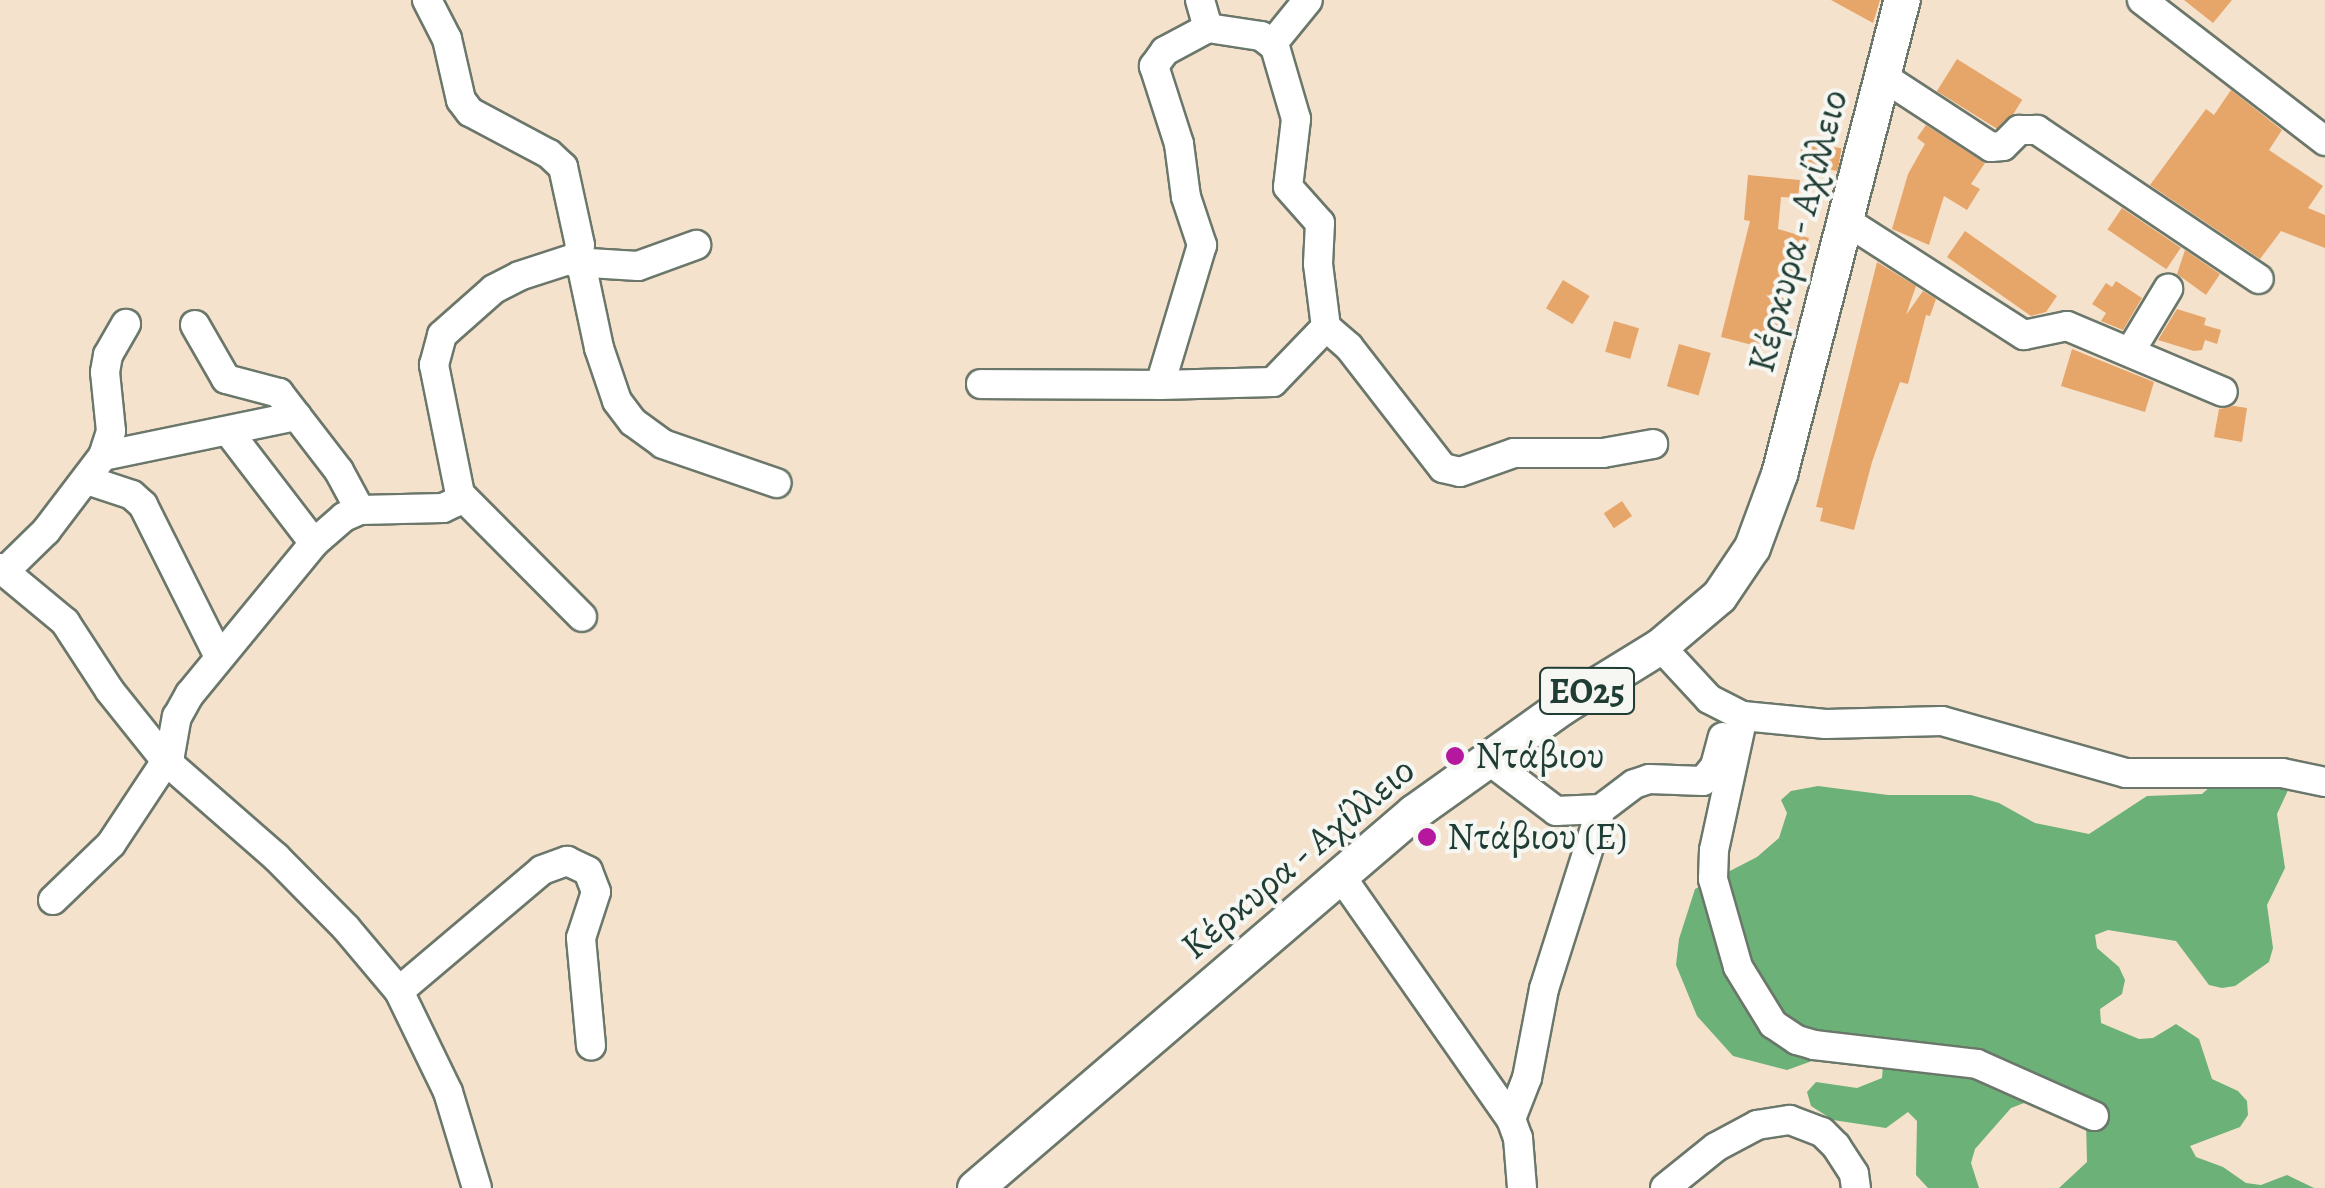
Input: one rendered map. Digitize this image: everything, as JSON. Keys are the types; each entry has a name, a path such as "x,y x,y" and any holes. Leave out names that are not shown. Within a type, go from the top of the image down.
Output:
{"main road":[{"name":"Κέρκυρα - Αχίλλειο","path":"975,1188 1340,874 1486,758 1660,646 1720,596 1738,572 1762,524 1902,0"}],"street":[{"path":"427,0 447,39 462,100 470,112 549,154 563,167 580,245 577,262 617,400 634,422 663,444 776,482"},
{"path":"1200,0 1208,28"},
{"path":"1273,43 1308,0"},
{"path":"2142,0 2325,141"},
{"path":"1160,385 1202,245 1186,197 1179,144 1154,66 1165,50 1208,28 1261,36 1273,43 1296,119 1288,187 1320,223 1318,264 1326,327 1349,346 1448,470 1466,471 1514,452 1603,452 1654,444"},
{"path":"1882,76 1991,147 2003,146 2019,130 2037,130 2260,279"},
{"path":"1843,219 2024,335 2064,326 2223,392"},
{"path":"582,617 460,494 434,365 442,335 494,289 519,276 577,262 638,266 696,245"},
{"path":"2130,352 2168,289"},
{"path":"126,324 108,355 105,372 111,431 103,456 46,531 2,570 66,622 110,691 166,761 276,857 346,928 399,991 448,1092 477,1188"},
{"path":"196,325 226,379 274,389 339,471 360,510"},
{"path":"981,384 1272,382 1326,327"},
{"path":"103,456 297,416"},
{"path":"228,431 314,543"},
{"path":"87,480 132,495 143,505 218,654"},
{"path":"53,900 106,850 166,761 179,712 218,654 314,543 360,510 443,508 456,502 460,494"},
{"path":"1660,646 1691,683 1736,714 1826,724 1942,721 2126,774 2282,773 2325,782"},
{"path":"1511,1119 1527,1078 1544,989 1600,809 1623,790 1649,779 1703,780 1718,757 1736,714"},
{"path":"1736,714 1714,850 1713,880 1738,967 1774,1024 1796,1040 1814,1045 1978,1064 2094,1116"},
{"path":"1486,758 1556,811 1600,809"},
{"path":"399,991 542,870 566,861 588,871 596,892 580,938 591,1046"},
{"path":"1340,874 1511,1119 1518,1138 1522,1188"},
{"path":"1665,1188 1716,1147 1756,1125 1778,1120 1804,1123 1822,1132 1846,1160 1856,1188"}],"green space":[{"path":"1818,786 1888,795 1971,795 1999,803 2035,823 2089,834 2147,796 2202,794 2211,786 2289,788 2277,814 2285,868 2267,905 2273,948 2269,962 2235,986 2222,988 2209,985 2176,941 2108,930 2095,935 2097,948 2119,967 2125,980 2122,994 2100,1009 2101,1023 2139,1039 2153,1038 2176,1024 2199,1039 2212,1079 2238,1091 2247,1101 2248,1115 2240,1127 2190,1146 2196,1157 2223,1167 2246,1183 2261,1185 2287,1175 2314,1188 2059,1188 2087,1162 2086,1122 2063,1108 2024,1103 2011,1108 1975,1149 1971,1163 1979,1188 1928,1188 1916,1175 1917,1121 1908,1112 1886,1128 1833,1120 1811,1106 1807,1092 1816,1082 1857,1088 1882,1078 1884,1052 1821,1051 1812,1061 1787,1070 1733,1056 1697,1016 1676,965 1679,939 1695,889 1757,857 1779,838 1787,813 1781,800 1791,791"}],"building":[{"path":"1831,0 1880,0 1873,23"},
{"path":"2184,0 2232,0 2213,23"},
{"path":"1957,59 2022,100 2002,132 1937,91"},
{"path":"2231,90 2282,130 2269,150 2323,186 2308,208 2325,215 2325,248 2281,231 2260,259 2150,185 2206,109 2214,115"},
{"path":"1926,125 1985,163 1971,184 1980,189 1967,210 1944,196 1929,245 1892,229 1908,174 1925,144 1917,138"},
{"path":"1802,142 1842,148 1838,171 1798,165"},
{"path":"1748,175 1800,180 1798,198 1781,197 1778,229 1809,238 1780,352 1721,337 1750,221 1744,220"},
{"path":"2122,208 2181,248 2166,269 2107,230"},
{"path":"1965,231 2057,296 2046,312 2031,316 1947,257"},
{"path":"2185,250 2220,274 2206,295 2177,274"},
{"path":"1877,262 1916,286 1906,315 1923,291 1936,299 1930,316 1926,315 1908,384 1900,382 1854,530 1820,521 1823,508 1816,507"},
{"path":"1563,280 1590,296 1573,324 1546,308"},
{"path":"2116,281 2142,298 2123,330 2101,321 2106,313 2092,304 2106,283 2112,287"},
{"path":"2177,309 2206,318 2204,325 2221,330 2217,344 2205,340 2202,350 2194,351 2158,340"},
{"path":"1614,321 1639,328 1630,359 1605,352"},
{"path":"1679,344 1711,353 1699,395 1667,386"},
{"path":"2072,349 2154,382 2145,412 2061,386"},
{"path":"2247,408 2242,442 2214,437 2219,409"},
{"path":"1622,501 1632,516 1614,528 1604,513"}],"place":[{"name":"Ντάβιου","path":"1455,756"},
{"name":"Ντάβιου (E)","path":"1427,837"}]}
